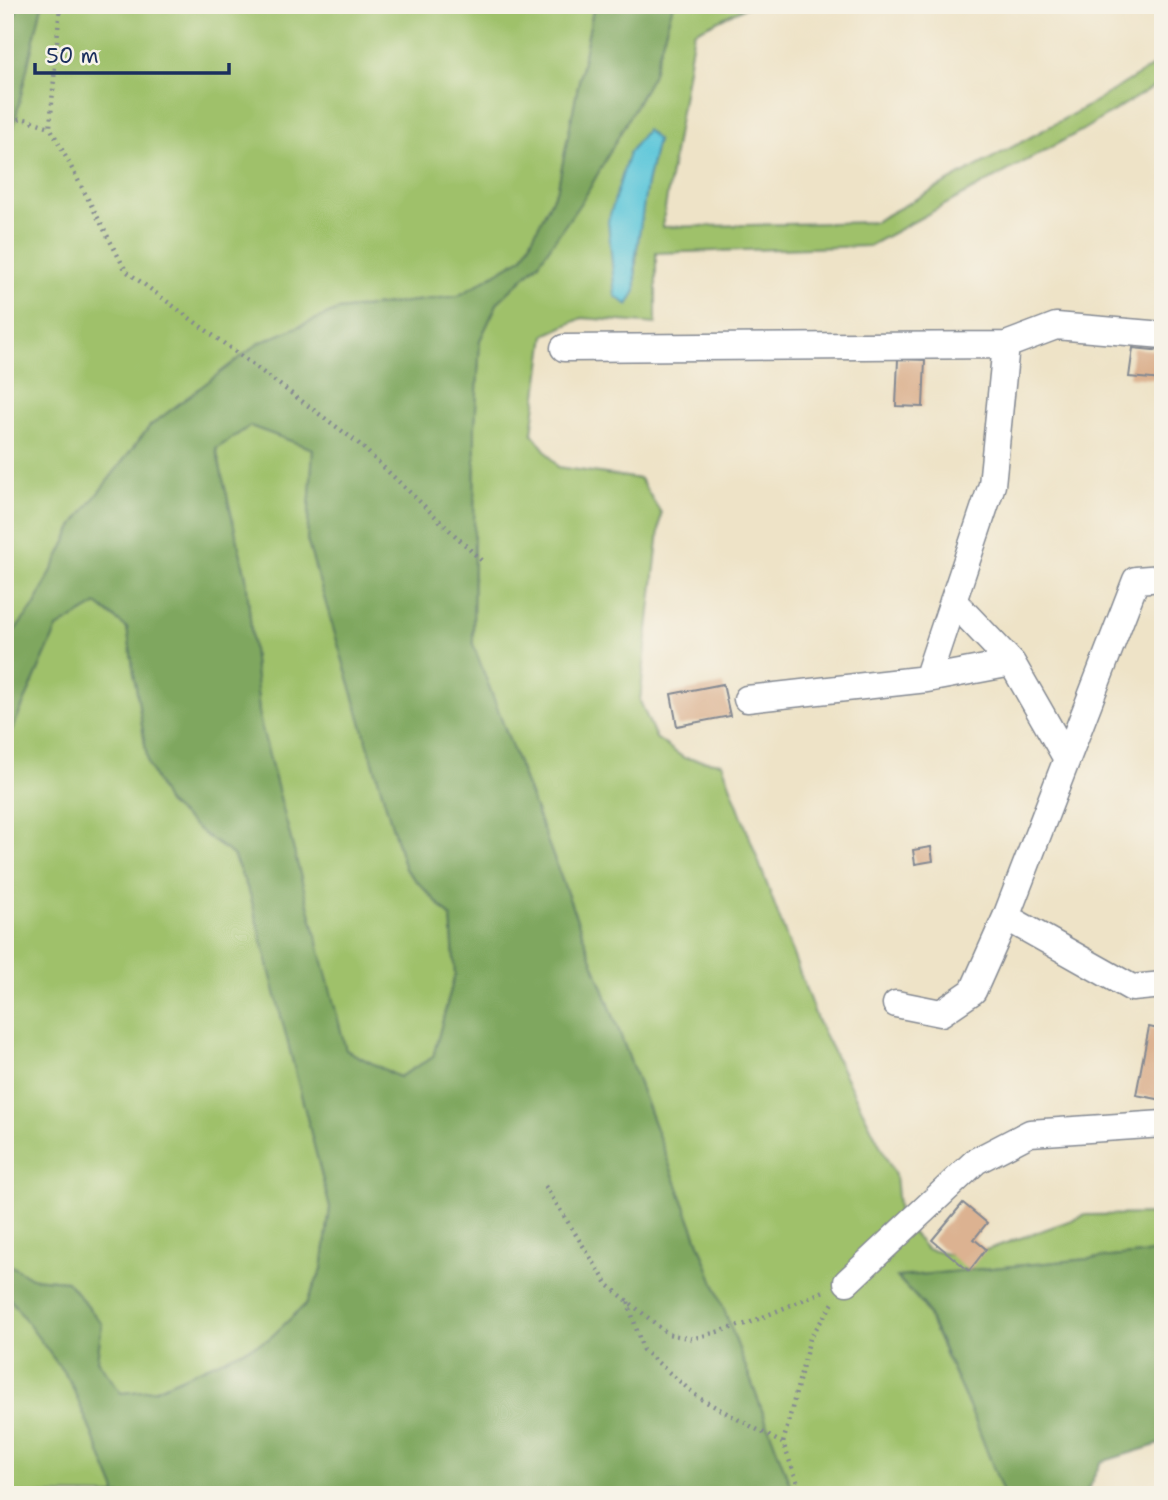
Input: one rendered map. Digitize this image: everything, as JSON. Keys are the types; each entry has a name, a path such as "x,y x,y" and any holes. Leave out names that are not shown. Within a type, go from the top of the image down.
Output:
{"street":[{"path":"564,348 1006,345 1056,326 1163,335"},
{"path":"927,679 992,485 1006,345"},
{"path":"896,1004 941,1013 973,991 1006,918 1136,580 1163,578"},
{"path":"953,601 1012,663 1068,759"},
{"path":"747,699 927,679 1012,663"},
{"path":"1006,918 1132,988 1163,985"},
{"path":"847,1282 976,1161 1030,1133 1163,1124"}],"path":[{"path":"60,5 50,127 126,271 357,442 482,561"},
{"path":"5,123 22,118 50,127"},
{"path":"545,1185 608,1285 668,1334 692,1339 748,1323 847,1282"},
{"path":"802,1495 783,1443 810,1338 847,1282"},
{"path":"627,1301 643,1350 699,1398 783,1443"}],"green space":[{"path":"5,5 18,5 5,56"},
{"path":"18,5 42,5 5,163 5,56"},
{"path":"42,5 594,5 558,187 523,257 458,296 338,310 259,343 150,426 75,523 35,605 5,643 5,163"},
{"path":"594,5 673,5 652,76 586,195 538,264 498,302 480,340 475,427 473,644 794,1495 115,1495 116,1491 70,1381 5,1292 5,1262 31,1278 67,1281 102,1324 97,1360 121,1393 154,1390 269,1339 306,1304 322,1269 330,1208 250,894 233,855 167,803 148,764 127,628 97,604 57,628 5,746 5,643 35,605 75,523 150,426 259,343 338,310 458,296 523,257 558,187","holes":["250,426 313,449 307,540 405,869 451,917 455,974 433,1057 399,1077 346,1050 260,721 246,577 216,449"]},
{"path":"673,5 750,5 694,32 662,227 874,222 1086,107 1163,60 1163,81 1081,131 869,246 656,253 656,324 582,318 545,335 532,433 558,467 640,479 661,513 640,701 656,738 684,758 722,763 818,1022 895,1175 899,1217 926,1249 956,1256 989,1249 1086,1215 1163,1214 1163,1252 897,1277 923,1305 974,1418 1004,1495 794,1495 473,644 475,427 480,340 498,302 538,264 652,76","holes":["657,140 639,234 636,291 629,153"]},
{"path":"250,426 313,449 307,540 405,869 451,917 455,974 433,1057 399,1077 346,1051 260,721 246,577 216,449"},
{"path":"97,604 127,628 148,764 205,835 233,855 250,894 330,1208 322,1269 306,1304 269,1339 154,1390 121,1393 97,1360 102,1324 67,1281 31,1278 5,1262 5,746 57,628"},
{"path":"1163,1252 1163,1443 1101,1462 1085,1495 1004,1495 974,1418 924,1305 897,1277"},
{"path":"5,1292 70,1381 116,1491 115,1495 5,1494"}],"water":[{"path":"646,130 657,140 647,183 635,261 636,291 628,305 615,296 608,221 629,153"}],"building":[{"path":"1133,348 1163,351 1163,380 1129,377"},
{"path":"898,359 925,360 923,407 896,406"},
{"path":"723,684 730,716 677,726 671,694"},
{"path":"931,847 933,861 915,864 913,850"},
{"path":"1149,1027 1163,1030 1163,1100 1136,1095"},
{"path":"963,1203 987,1223 974,1239 986,1249 969,1271 932,1240"}]}
